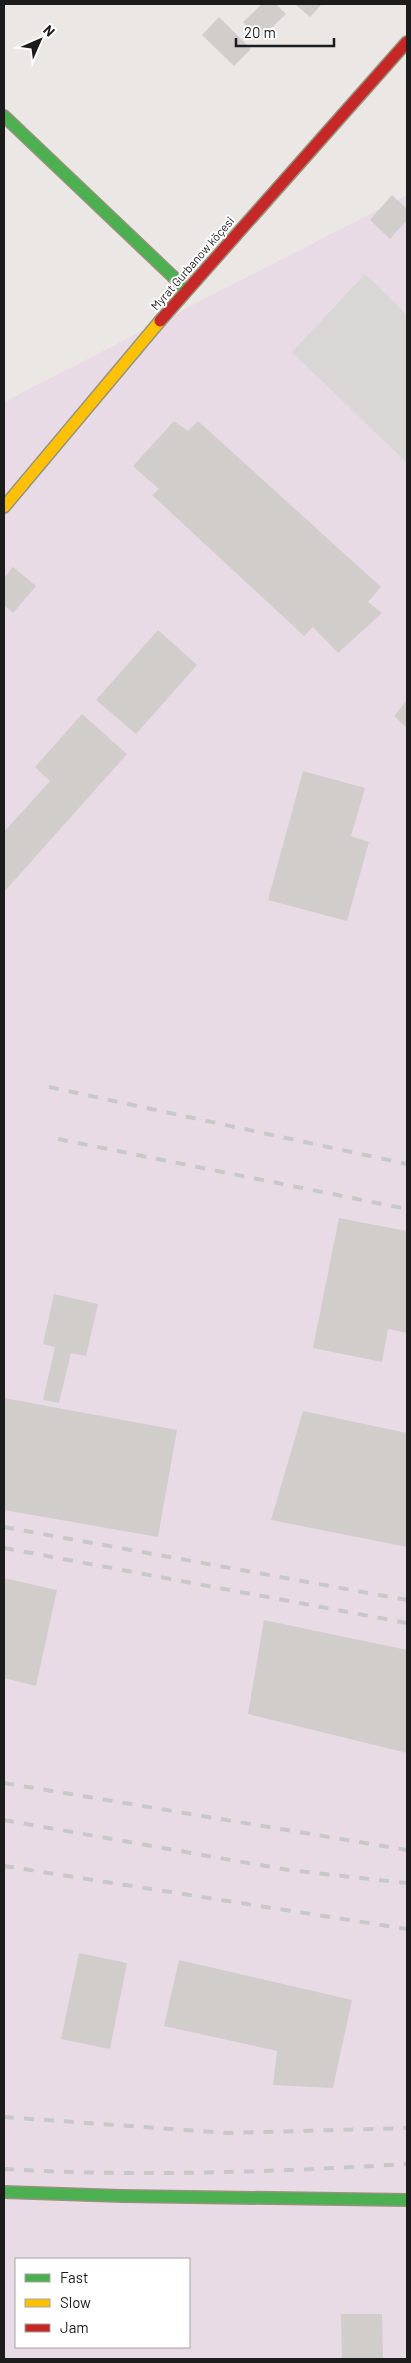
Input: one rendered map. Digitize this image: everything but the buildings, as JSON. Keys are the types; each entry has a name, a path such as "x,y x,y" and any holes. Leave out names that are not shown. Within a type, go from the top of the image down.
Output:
{"street":[{"name":"Myrat Gurbanow köçesi","path":"4,507 186,289 407,42"},
{"path":"4,116 186,289"},
{"path":"4,2192 122,2196 407,2200"}],"shaded area":[{"path":"407,195 407,2359 4,2359 4,402"},
{"path":"365,274 407,315 407,463 292,352"}],"railway":[{"path":"49,1087 407,1164"},
{"path":"58,1139 407,1209"},
{"path":"4,1527 407,1600"},
{"path":"4,1548 407,1623"},
{"path":"4,1783 407,1850"},
{"path":"4,1820 288,1870 407,1883"},
{"path":"4,1866 407,1929"},
{"path":"4,2117 227,2133 407,2128"},
{"path":"4,2169 155,2173 407,2164"}],"traffic: fast":[{"path":"4,116 186,289"},
{"path":"4,2192 122,2196 407,2200"}],"traffic: slow":[{"path":"4,507 160,321"}],"traffic: jam":[{"path":"160,321 407,42"}]}
